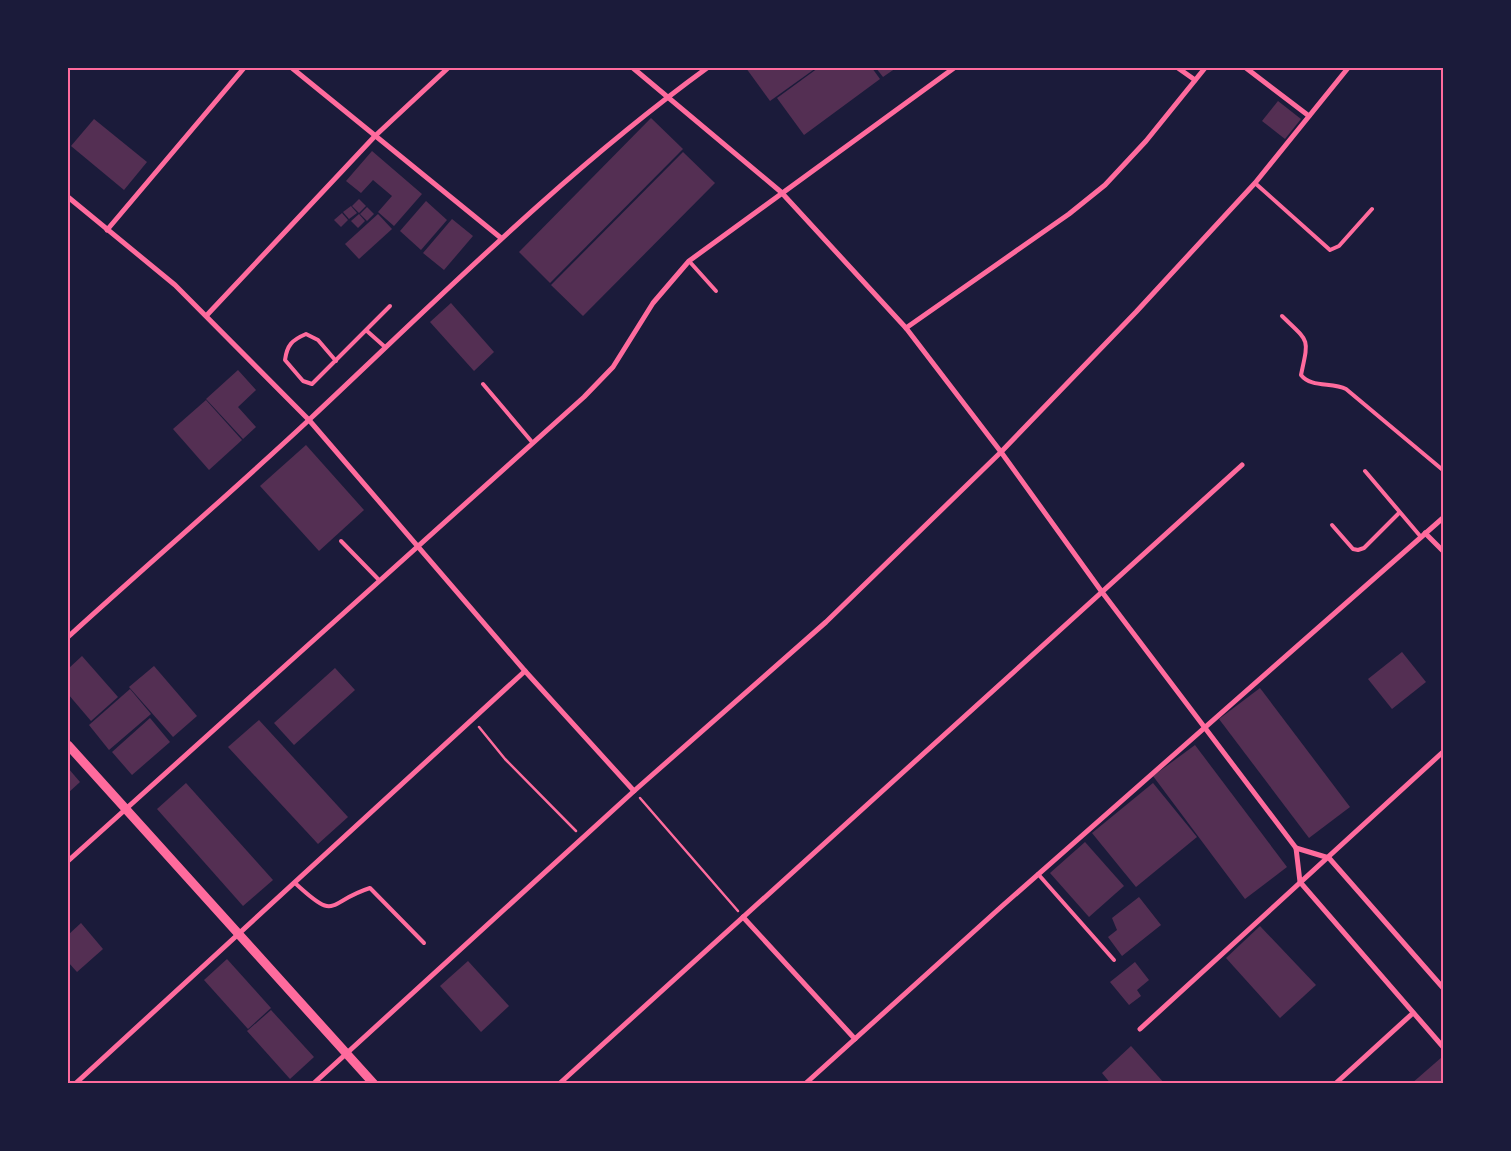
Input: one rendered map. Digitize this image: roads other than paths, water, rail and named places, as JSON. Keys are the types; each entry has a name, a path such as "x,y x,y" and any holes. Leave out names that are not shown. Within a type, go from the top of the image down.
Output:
{"street":[{"path":"107,230 244,68"},
{"path":"292,68 501,238"},
{"path":"207,315 375,136 448,68"},
{"path":"633,68 781,192 906,328 1001,452 1102,592 1296,848 1300,882 1444,1048"},
{"path":"68,637 309,420 501,238 667,97 707,68"},
{"path":"68,861 584,397 613,367 653,303 689,261 781,192 954,68"},
{"path":"1178,68 1195,80"},
{"path":"906,328 1069,214 1105,185 1146,141 1205,68"},
{"path":"1246,68 1309,116"},
{"path":"313,1084 634,792 826,622 1001,452 1136,312 1254,183 1348,68"},
{"path":"68,196 175,285 207,315 309,420 525,671 634,792"},
{"path":"559,1084 1242,465"},
{"path":"805,1084 1038,874 1444,517"},
{"path":"1423,535 1444,552"},
{"path":"75,1084 525,671"},
{"path":"68,745 374,1084"},
{"path":"1140,1029 1444,751"},
{"path":"1296,848 1329,858 1443,988"},
{"path":"743,917 854,1039"},
{"path":"1335,1084 1413,1013"}],"lane":[{"path":"1254,183 1330,250 1339,246 1372,209"},
{"path":"689,261 716,290"},
{"path":"336,361 318,340 306,334 294,339 286,348 285,360 308,384 312,384 336,361 368,330 390,306"},
{"path":"1282,316 1306,339 1307,346 1302,375 1305,380 1311,383 1337,384 1346,389 1444,470"},
{"path":"368,330 385,347"},
{"path":"483,384 532,442"},
{"path":"1365,471 1400,513 1423,535"},
{"path":"1332,525 1353,549 1358,550 1364,548 1400,513"},
{"path":"341,541 379,580"},
{"path":"1038,874 1114,960"},
{"path":"295,883 317,904 328,908 337,906 356,893 370,888 424,943"}]}
